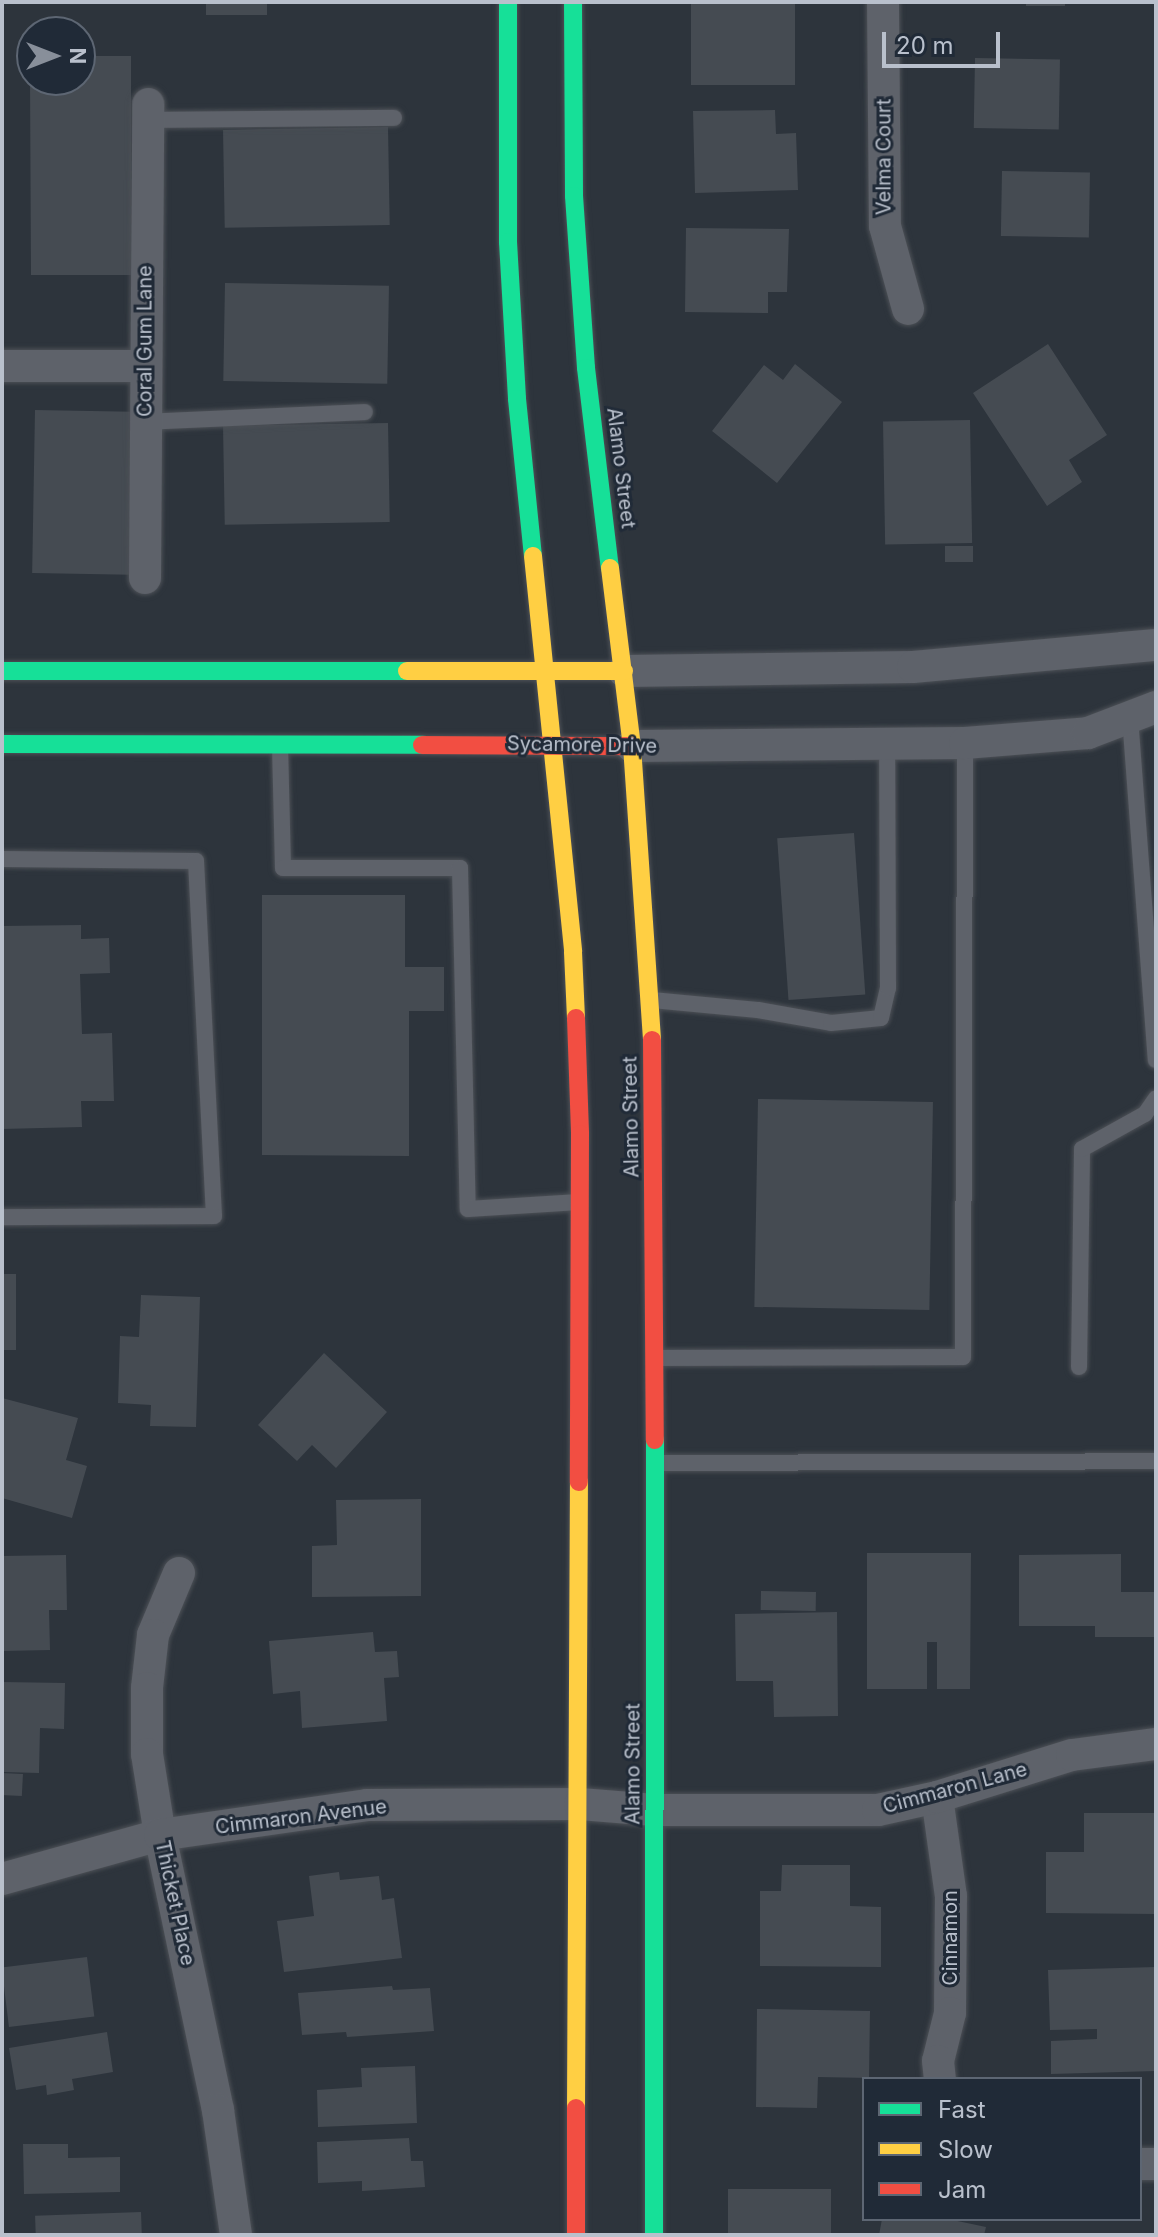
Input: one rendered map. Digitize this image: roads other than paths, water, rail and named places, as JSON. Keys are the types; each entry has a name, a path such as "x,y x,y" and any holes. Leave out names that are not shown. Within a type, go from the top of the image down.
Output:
{"main road":[{"path":"508,2 508,242 517,399 573,952 579,1202 580,1804 576,2235"},
{"name":"Alamo Street","path":"573,2 574,196 586,368 632,746 655,1144 654,2235"},
{"path":"2,671 624,671"},
{"name":"Sycamore Drive","path":"2,744 552,743 632,746"}],"street":[{"name":"Velma Court","path":"883,2 885,226 908,309"},
{"name":"Coral Gum Lane","path":"145,578 148,112"},
{"path":"2,366 145,366"},
{"path":"624,671 913,667 1156,645"},
{"name":"Sycamore Drive","path":"632,746 965,743 1088,733 1143,712"},
{"name":"Thicket Place","path":"179,1573 153,1635 147,1688 147,1754 160,1835 218,2110 236,2235"},
{"name":"Cimmaron Lane","path":"655,1810 878,1810 937,1797 1072,1755 1156,1744"},
{"name":"Cinnamon","path":"937,1797 951,1896 950,2013 938,2061 940,2077"},
{"name":"Cimmaron Avenue","path":"2,1879 160,1835 367,1805 580,1804 655,1810"}],"lane":[{"path":"148,112 394,118"},
{"path":"145,422 365,412"},
{"path":"1143,712 1156,1060"},
{"path":"280,743 283,868 460,868 468,1209 579,1202"},
{"path":"649,999 758,1010 831,1023 881,1018 888,988 887,743"},
{"path":"655,1358 963,1357 965,743"},
{"path":"2,859 196,861 214,1216 2,1217"},
{"path":"1079,1367 1082,1149 1145,1114 1156,1098"},
{"path":"655,1463 1156,1461"}]}
